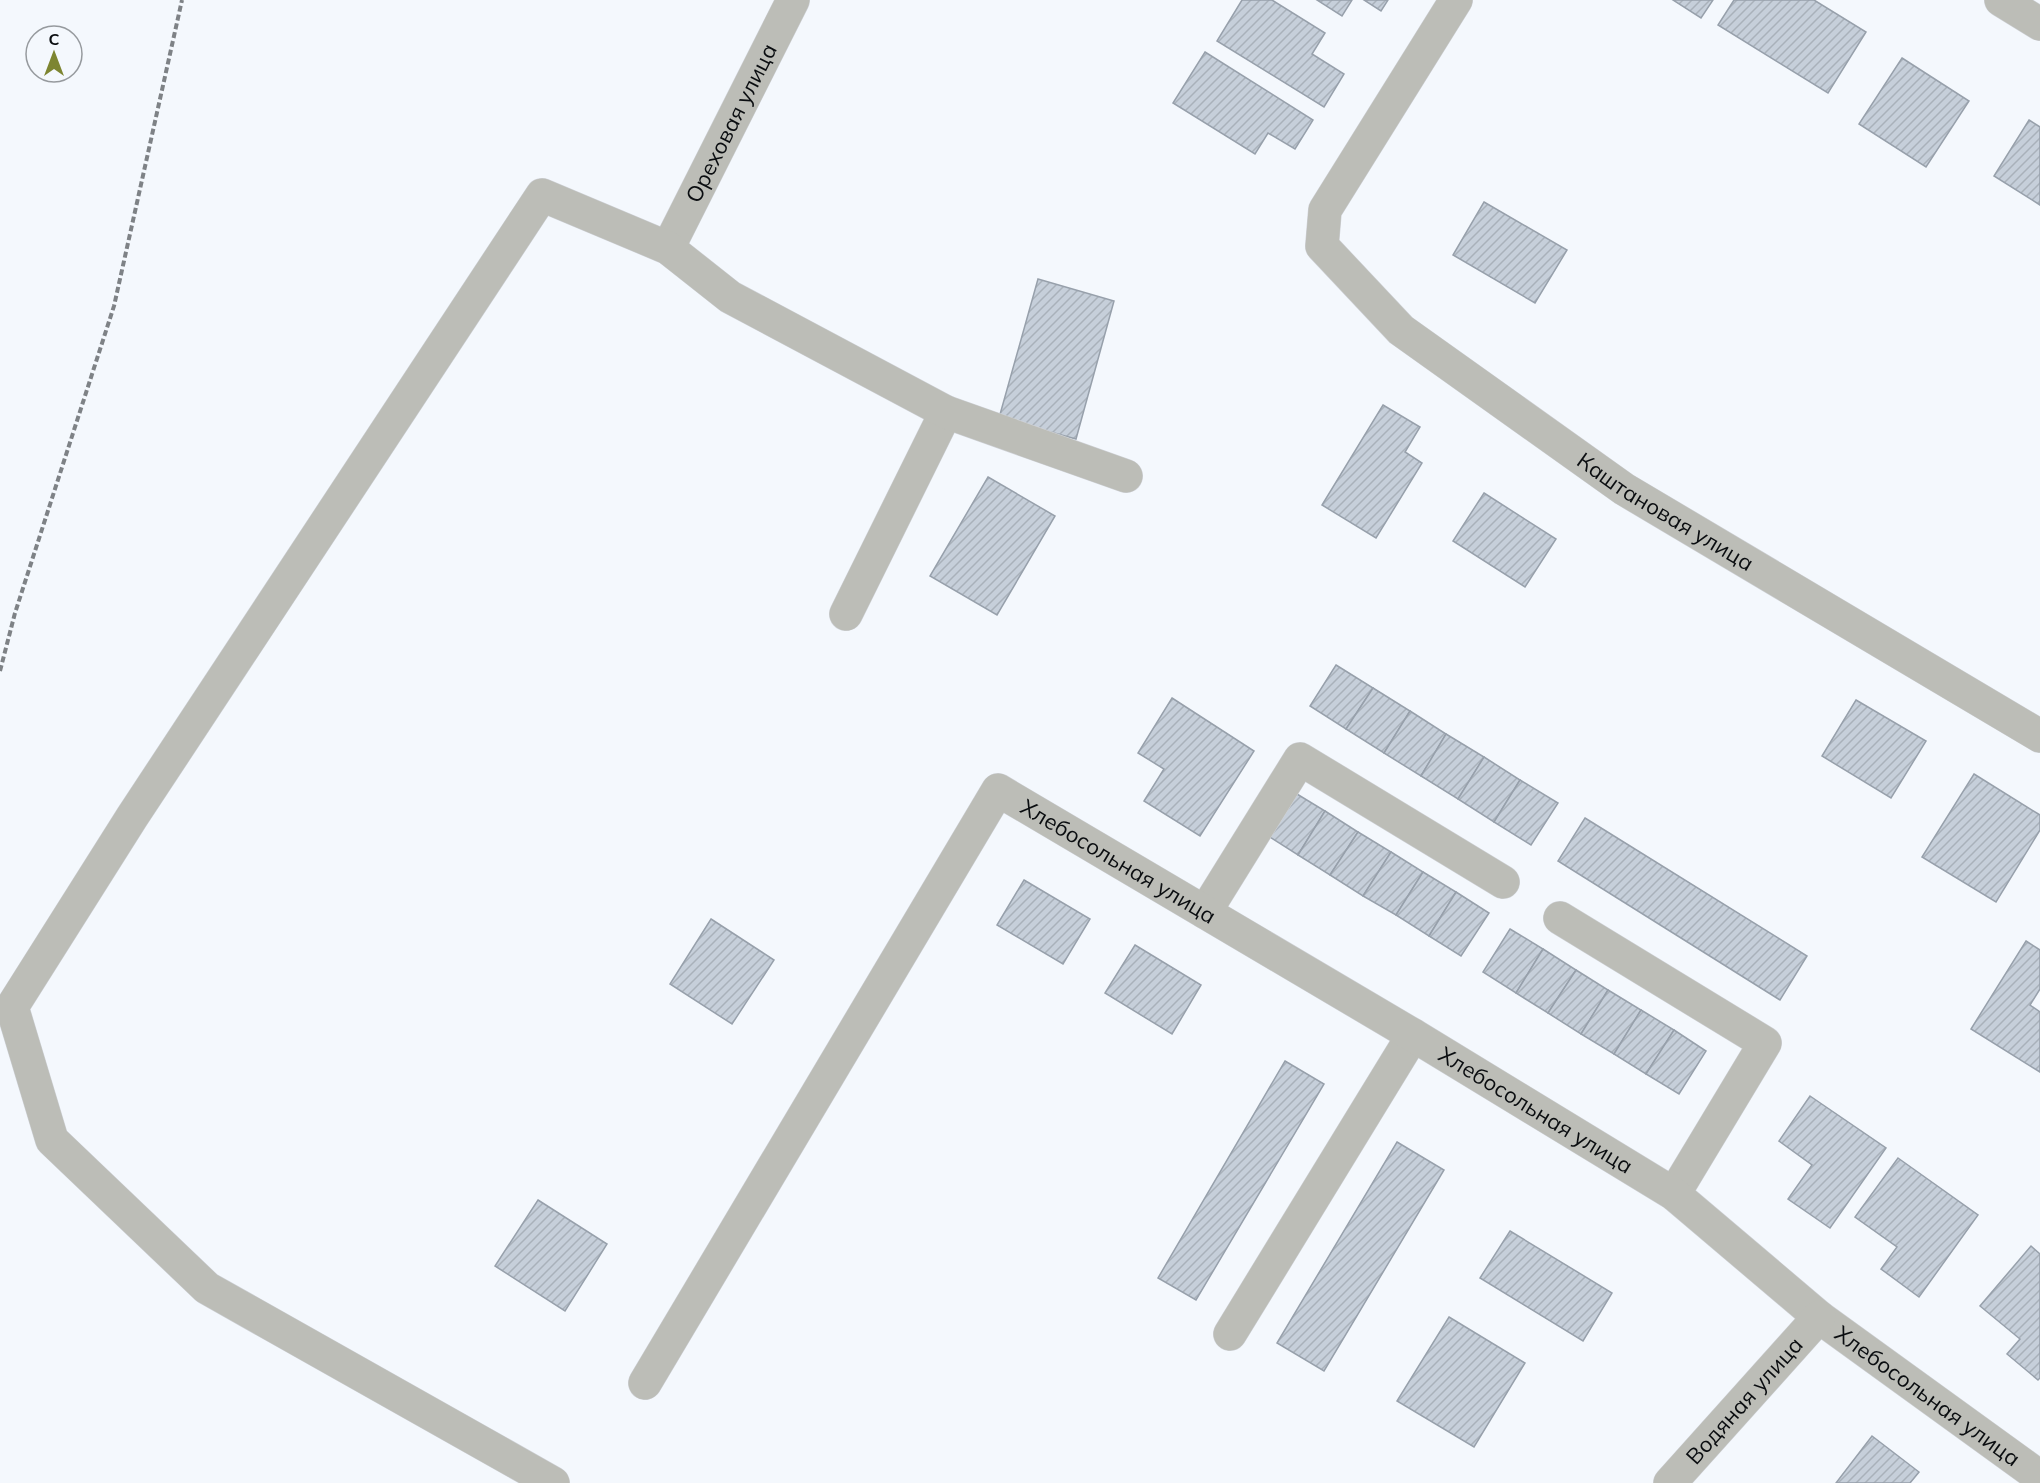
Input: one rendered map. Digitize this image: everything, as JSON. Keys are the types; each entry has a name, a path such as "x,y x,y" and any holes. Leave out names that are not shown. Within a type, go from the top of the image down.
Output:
{"street":[{"name":"Ореховая улица","path":"668,248 793,0"},
{"name":"Каштановая улица","path":"1456,0 1325,210 1322,246 1401,330 1624,489 2040,736"},
{"path":"2001,0 2040,24"},
{"path":"553,1483 207,1288 52,1140 12,1006 138,807 542,195 668,248 730,297 946,412 1126,476"},
{"path":"846,614 946,412"},
{"path":"1205,912 1300,759 1503,882"},
{"name":"Хлебосольная улица","path":"645,1383 998,790 1413,1035 1674,1194 1819,1317 2040,1477"},
{"path":"1560,918 1765,1043 1674,1194"},
{"path":"1230,1334 1413,1035"},
{"name":"Водяная улица","path":"1670,1483 1819,1317"}],"path":[{"path":"0,671 15,613 114,306 182,0"}],"building":[{"path":"1242,0 1272,0 1325,33 1312,54 1344,74 1324,107 1217,41"},
{"path":"1317,0 1352,0 1342,16"},
{"path":"1364,0 1388,0 1381,11"},
{"path":"1673,0 1713,0 1701,18"},
{"path":"1734,0 1814,0 1866,32 1828,93 1718,25"},
{"path":"1205,52 1313,120 1295,149 1268,133 1255,154 1173,103"},
{"path":"1902,58 1969,101 1926,167 1859,124"},
{"path":"2029,120 2040,127 2040,205 1994,176"},
{"path":"1484,202 1567,250 1535,303 1453,255"},
{"path":"1038,279 1114,301 1076,439 999,418"},
{"path":"1383,405 1420,427 1405,452 1422,463 1376,538 1322,505"},
{"path":"988,477 1055,516 997,615 930,576"},
{"path":"1484,493 1556,539 1525,587 1453,541"},
{"path":"1336,665 1373,688 1346,729 1310,706"},
{"path":"1373,688 1410,711 1384,753 1346,729"},
{"path":"1172,698 1254,751 1200,836 1144,801 1164,769 1138,753"},
{"path":"1856,700 1926,741 1891,798 1822,756"},
{"path":"1410,711 1446,734 1421,776 1384,753"},
{"path":"1446,734 1484,757 1458,799 1421,776"},
{"path":"1484,757 1520,780 1494,822 1458,799"},
{"path":"1974,774 2040,815 2040,830 1996,902 1922,857"},
{"path":"1520,780 1558,803 1531,845 1494,822"},
{"path":"1292,791 1325,811 1298,855 1265,834"},
{"path":"1325,811 1358,832 1330,875 1298,855"},
{"path":"1585,818 1807,956 1780,1000 1558,861"},
{"path":"1358,832 1391,852 1363,896 1330,875"},
{"path":"1391,852 1423,872 1396,915 1363,896"},
{"path":"1423,872 1456,892 1429,936 1396,915"},
{"path":"1024,880 1090,919 1063,964 997,925"},
{"path":"1456,892 1489,913 1461,956 1429,936"},
{"path":"711,919 774,960 732,1024 670,984"},
{"path":"1510,929 1543,949 1516,993 1483,972"},
{"path":"2026,941 2040,950 2040,989 2030,1005 2040,1012 2040,1072 1971,1029"},
{"path":"1135,945 1201,985 1172,1034 1105,993"},
{"path":"1543,949 1576,970 1548,1013 1516,993"},
{"path":"1576,970 1608,990 1581,1034 1548,1013"},
{"path":"1608,990 1641,1010 1614,1054 1581,1034"},
{"path":"1641,1010 1674,1030 1646,1074 1614,1054"},
{"path":"1674,1030 1706,1051 1679,1094 1646,1074"},
{"path":"1285,1061 1324,1084 1196,1300 1158,1278"},
{"path":"1810,1096 1886,1148 1830,1228 1788,1199 1812,1165 1779,1141"},
{"path":"1397,1142 1444,1170 1324,1371 1277,1343"},
{"path":"1898,1158 1978,1215 1919,1297 1881,1269 1897,1247 1855,1217"},
{"path":"538,1200 607,1244 565,1311 495,1266"},
{"path":"1510,1231 1612,1293 1583,1341 1480,1278"},
{"path":"2031,1246 2040,1254 2040,1378 2038,1380 2007,1354 2020,1339 1980,1306"},
{"path":"1449,1317 1525,1363 1474,1447 1397,1401"},
{"path":"1872,1436 1919,1472 1910,1483 1836,1483"}]}
